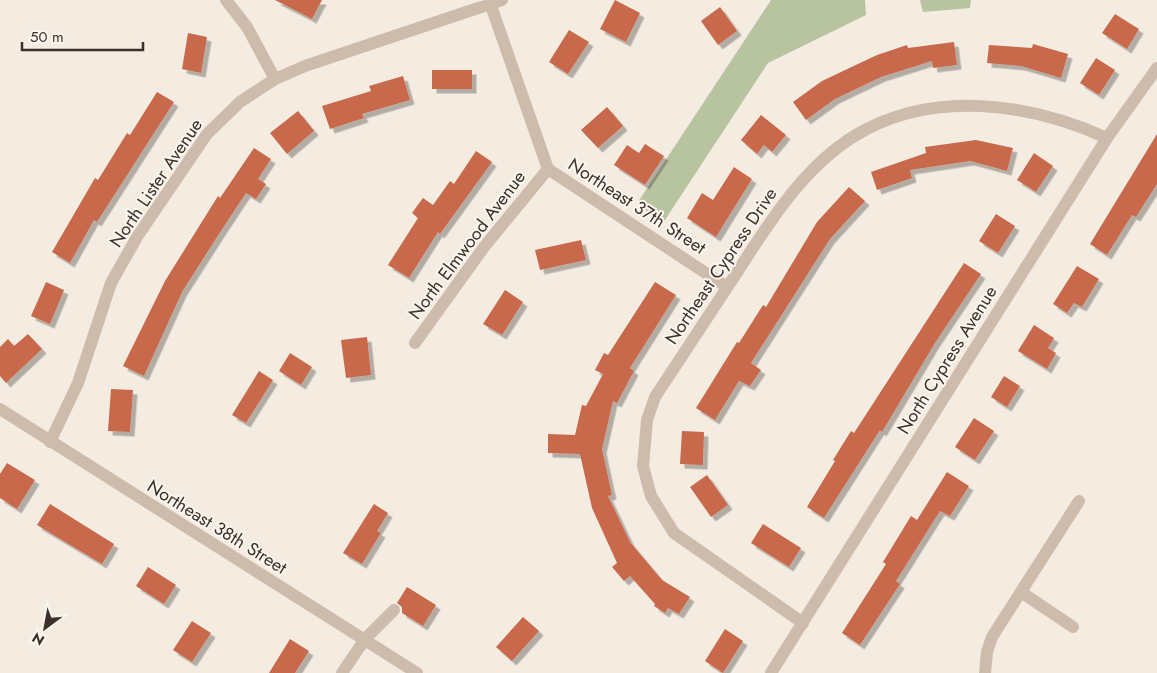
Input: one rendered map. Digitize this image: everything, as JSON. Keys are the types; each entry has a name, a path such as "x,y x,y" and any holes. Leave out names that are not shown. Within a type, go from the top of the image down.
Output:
{"street":[{"path":"226,0 247,26 275,79"},
{"name":"North Lister Avenue","path":"50,442 78,383 111,282 137,237 207,134 240,102 275,79 339,54 373,45 493,1"},
{"name":"Northeast 37th Street","path":"493,1 548,168 728,287"},
{"name":"North Cypress Avenue","path":"771,673 1108,138 1157,68"},
{"name":"Northeast Cypress Drive","path":"803,623 674,534 651,496 643,466 647,420 655,397 788,197 822,162 856,135 892,119 931,109 988,106 1049,116 1079,125 1108,138"},
{"name":"North Elmwood Avenue","path":"415,343 484,247 548,168"},
{"name":"Northeast 38th Street","path":"0,409 191,532 365,639 416,673"},
{"path":"985,673 987,652 992,637 1079,501"},
{"path":"1021,592 1074,627"},
{"path":"342,673 365,639 394,610"}],"green space":[{"path":"771,0 865,0 866,15 768,63 661,226 638,202"},
{"path":"920,0 971,0 970,8 923,12"}],"building":[{"path":"275,0 322,0 312,19"},
{"path":"615,0 640,13 626,42 600,29"},
{"path":"720,7 737,31 718,45 701,21"},
{"path":"1115,14 1139,29 1127,49 1102,33"},
{"path":"569,30 589,42 568,74 549,62"},
{"path":"188,33 207,37 201,73 182,69"},
{"path":"954,42 957,65 933,68 932,61 881,77 835,99 806,120 793,102 822,81 877,55 907,45 908,48"},
{"path":"1033,44 1068,54 1061,78 1021,66 987,63 989,45 1032,48"},
{"path":"1096,58 1115,70 1099,95 1080,83"},
{"path":"432,70 472,70 472,89 432,89"},
{"path":"403,76 410,100 362,114 364,118 330,129 322,106 371,91 369,86"},
{"path":"157,92 174,102 97,222 94,220 70,263 52,252 95,178 98,180 127,133 130,135"},
{"path":"607,107 623,126 598,148 581,130"},
{"path":"298,111 314,131 287,154 270,133"},
{"path":"761,115 786,135 772,152 764,145 757,154 741,140"},
{"path":"1157,134 1157,184 1136,217 1132,215 1107,255 1090,244"},
{"path":"976,140 1013,148 1007,171 970,161 910,170 912,178 877,190 871,172 926,153 925,147"},
{"path":"645,144 664,156 645,185 614,165 627,145 639,153"},
{"path":"254,148 271,159 258,179 266,184 256,199 246,193 182,292 144,376 123,366 165,281 218,196 220,198"},
{"path":"476,151 492,162 440,234 438,232 409,278 388,265 418,218 412,213 423,198 433,205 450,181 454,184"},
{"path":"1034,153 1053,166 1036,192 1017,180"},
{"path":"734,167 752,179 716,237 687,218 702,193 713,200"},
{"path":"849,187 865,201 830,239 751,363 761,370 750,386 739,381 715,420 696,408 737,342 739,343 763,305 766,307 817,222"},
{"path":"996,214 1015,226 998,253 979,241"},
{"path":"581,240 586,260 540,270 535,250"},
{"path":"964,263 981,274 935,343 882,432 880,430 824,518 807,507 851,431 854,433"},
{"path":"1077,266 1099,279 1082,307 1074,303 1067,313 1053,304"},
{"path":"46,282 64,290 50,324 31,316"},
{"path":"655,282 676,295 630,368 634,371 617,403 613,401 602,449 612,495 608,496 630,542 662,580 690,597 679,614 668,608 665,613 654,606 655,604 630,576 624,581 612,567 617,563 592,508 580,454 548,453 548,434 575,435 582,405 586,406 603,374 595,370 604,353 608,355"},
{"path":"505,290 523,302 502,335 483,324"},
{"path":"1034,325 1054,338 1048,348 1056,353 1047,369 1018,351"},
{"path":"28,334 42,349 6,383 0,376 0,347 8,339 14,346"},
{"path":"367,337 371,375 346,378 341,340"},
{"path":"290,353 312,367 301,385 279,371"},
{"path":"259,371 273,380 246,423 232,415"},
{"path":"1004,376 1020,386 1007,407 991,397"},
{"path":"111,389 133,390 130,432 108,431"},
{"path":"974,418 994,431 975,460 955,447"},
{"path":"682,431 704,432 703,465 680,464"},
{"path":"7,463 35,480 17,509 0,498 0,474"},
{"path":"947,472 969,486 950,516 940,511 896,581 900,584 860,645 842,633 886,564 883,562 911,516 917,520"},
{"path":"707,475 728,505 711,517 690,487"},
{"path":"50,504 114,544 102,564 37,525"},
{"path":"374,504 388,513 377,531 381,533 362,564 343,553"},
{"path":"763,524 801,548 789,567 751,543"},
{"path":"148,567 176,585 164,604 136,586"},
{"path":"407,587 436,605 423,626 402,613 402,607 397,603"},
{"path":"523,617 539,631 512,661 496,647"},
{"path":"192,621 211,633 192,662 173,650"},
{"path":"725,629 743,641 723,673 705,661"},
{"path":"290,639 309,651 295,673 269,673"}]}
